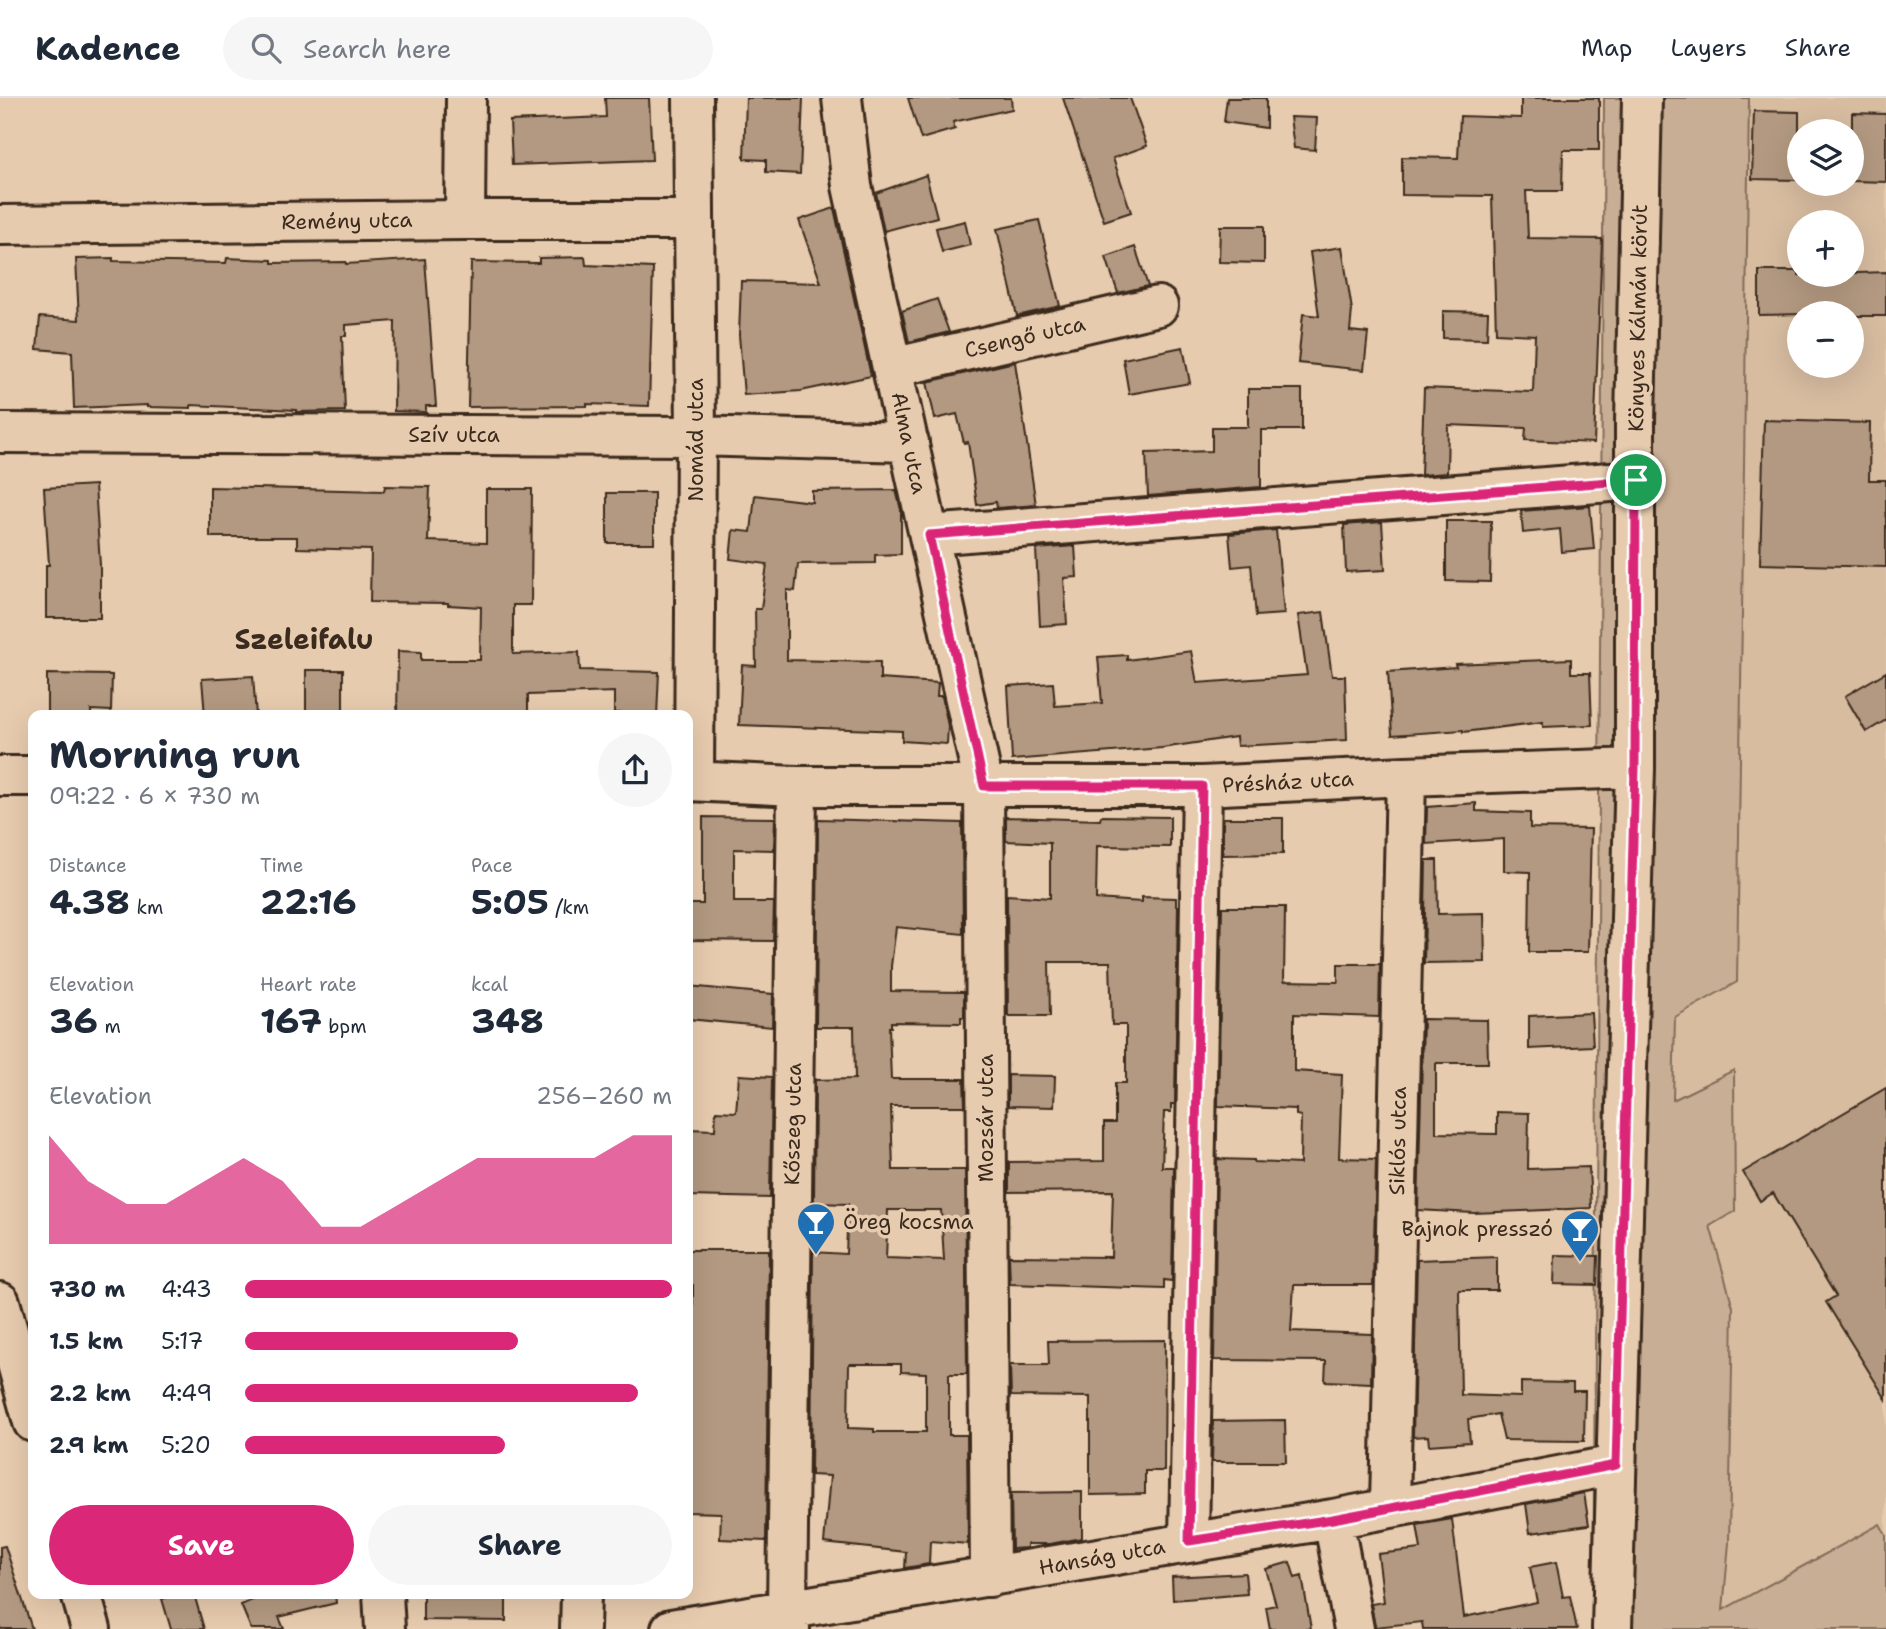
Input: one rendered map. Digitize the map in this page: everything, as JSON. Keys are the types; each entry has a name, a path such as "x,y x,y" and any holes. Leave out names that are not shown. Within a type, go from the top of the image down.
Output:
{"street":[{"path":"465,220 466,98"},
{"name":"Nomád utca","path":"692,98 696,436 692,710"},
{"name":"Alma utca","path":"842,98 852,186 984,786"},
{"name":"Könyves Kálmán körút","path":"1612,1629 1635,768 1642,98"},
{"name":"Remény utca","path":"0,225 694,220"},
{"name":"Csengő utca","path":"892,368 1158,306"},
{"name":"Szív utca","path":"0,433 696,436 909,442"},
{"path":"929,535 1636,480"},
{"name":"Présház utca","path":"693,781 797,786 1202,786 1635,768"},
{"path":"0,776 28,776"},
{"name":"Siklós utca","path":"1390,1506 1406,776"},
{"name":"Kőszeg utca","path":"788,1620 797,786"},
{"name":"Mozsár utca","path":"984,786 990,1577"},
{"path":"1189,1541 1202,786"},
{"path":"0,1302 28,1404"},
{"name":"Hanság utca","path":"671,1629 788,1620 990,1577 1189,1541 1333,1519 1616,1465"},
{"path":"1333,1519 1354,1629"},
{"path":"82,1599 91,1629"},
{"path":"383,1599 385,1629"},
{"path":"580,1629 581,1599"}],"shaded area":[{"path":"1604,98 1749,98 1737,982 1675,1017 1673,1100 1734,1070 1735,1211 1710,1226 1733,1307 1729,1543 1723,1610 1880,1524 1886,1535 1886,1629 1593,1629"},
{"path":"1749,98 1886,98 1886,1535 1880,1525 1722,1610 1729,1542 1733,1307 1710,1226 1734,1071 1673,1101 1675,1017 1737,981"}],"building":[{"path":"605,98 649,98 652,160 512,165 510,121 606,117"},
{"path":"746,98 803,98 800,174 766,172 766,160 744,159"},
{"path":"908,98 1011,98 1012,109 953,122 955,129 921,139"},
{"path":"1063,98 1130,98 1147,146 1113,158 1131,212 1104,221"},
{"path":"1227,98 1266,98 1266,128 1224,122"},
{"path":"1521,98 1599,98 1599,150 1563,150 1562,191 1526,191 1528,238 1602,239 1594,443 1525,440 1526,428 1448,425 1447,473 1421,475 1424,388 1533,392 1535,335 1496,333 1492,196 1402,195 1402,157 1458,158 1460,116 1521,118"},
{"path":"1754,111 1799,112 1799,119 1787,119 1787,180 1752,179"},
{"path":"1852,113 1886,114 1886,182 1864,181 1864,119 1852,119"},
{"path":"1290,117 1317,118 1315,150 1294,148"},
{"path":"926,175 937,217 884,231 876,193"},
{"path":"834,208 871,376 801,391 744,395 739,335 741,281 821,283 799,220"},
{"path":"1039,220 1060,306 1017,316 997,229"},
{"path":"965,221 970,245 942,252 936,228"},
{"path":"1220,226 1264,226 1264,263 1219,262"},
{"path":"1135,247 1148,286 1118,293 1106,257"},
{"path":"1342,247 1352,310 1350,331 1368,333 1364,370 1298,363 1303,314 1319,316 1310,252"},
{"path":"585,257 586,265 653,268 649,406 587,404 468,407 471,262 539,263 539,258"},
{"path":"113,258 113,261 226,263 227,258 272,260 272,263 346,264 425,259 436,406 426,406 426,412 394,411 395,321 346,325 346,336 342,336 345,411 296,412 191,405 191,408 147,405 74,408 72,352 37,349 40,317 79,320 76,259"},
{"path":"1759,271 1787,271 1787,287 1864,287 1864,273 1886,272 1886,316 1864,316 1864,301 1787,301 1787,314 1759,315"},
{"path":"937,299 949,332 909,342 902,311"},
{"path":"1443,311 1488,312 1487,339 1443,338"},
{"path":"1183,347 1190,383 1129,394 1123,359"},
{"path":"1015,362 1036,505 997,508 996,502 977,505 968,442 964,443 957,414 935,419 927,382"},
{"path":"1248,389 1302,389 1302,430 1261,430 1261,487 1148,496 1146,453 1212,451 1212,427 1248,427"},
{"path":"1764,420 1870,423 1869,480 1886,480 1886,567 1760,564"},
{"path":"95,485 100,618 46,618 46,565 49,565 44,488"},
{"path":"385,486 430,487 428,541 486,543 486,489 532,489 531,605 513,605 513,654 579,652 580,670 659,672 657,710 614,710 614,692 528,695 528,710 397,710 398,651 421,652 421,660 480,660 481,607 448,603 370,602 371,550 297,548 297,537 210,537 210,487 384,491"},
{"path":"896,490 901,510 901,554 875,555 875,563 798,564 795,591 787,590 787,660 880,662 880,679 938,683 937,696 942,696 948,726 947,744 902,741 902,731 739,725 742,665 756,666 755,609 761,609 767,564 730,559 733,530 751,532 755,495 812,502 812,491"},
{"path":"607,493 654,493 654,543 607,543"},
{"path":"1590,506 1594,549 1562,552 1560,529 1523,533 1521,511"},
{"path":"1446,521 1491,521 1490,582 1446,581"},
{"path":"1382,522 1385,570 1346,572 1344,525"},
{"path":"1276,530 1284,614 1256,616 1251,565 1232,567 1229,534"},
{"path":"1075,546 1077,577 1064,578 1067,624 1040,626 1036,549"},
{"path":"1323,612 1332,676 1345,676 1347,740 1237,746 1236,737 1162,748 1012,760 1008,686 1053,683 1055,706 1102,703 1098,657 1127,655 1127,660 1191,651 1197,683 1307,675 1298,615"},
{"path":"1571,659 1571,673 1590,673 1592,725 1543,727 1543,722 1463,732 1392,735 1388,672 1456,667 1455,664"},
{"path":"306,670 343,670 343,710 306,710"},
{"path":"1886,672 1886,720 1866,732 1845,696"},
{"path":"47,674 112,675 111,710 47,710"},
{"path":"253,676 256,710 205,710 202,679"},
{"path":"1476,803 1476,811 1530,813 1530,828 1591,829 1588,952 1529,952 1530,872 1504,871 1504,839 1426,844 1427,807"},
{"path":"1101,816 1170,817 1170,847 1097,846 1096,899 1142,902 1142,897 1176,898 1178,906 1175,1104 1171,1104 1171,1112 1164,1112 1162,1167 1174,1167 1172,1281 1164,1280 1164,1289 1010,1284 1009,1256 1111,1257 1113,1191 1009,1192 1009,1162 1104,1161 1104,1123 1115,1123 1115,1083 1126,1083 1126,1025 1112,1025 1110,962 1049,962 1050,1016 1008,1016 1007,895 1050,898 1050,843 1006,841 1006,817 1100,820"},
{"path":"703,817 775,818 774,850 734,849 734,902 774,902 773,941 693,940 693,904 703,904"},
{"path":"1223,818 1283,818 1283,854 1223,855"},
{"path":"818,819 962,823 963,934 896,927 891,966 891,991 964,992 964,1017 961,1017 961,1023 891,1022 889,1027 891,1079 964,1079 965,1106 891,1106 893,1170 965,1170 967,1374 949,1374 949,1435 967,1435 968,1544 930,1541 929,1564 905,1568 906,1552 824,1543 830,1476 811,1475 813,1252 846,1254 848,1204 814,1203 815,1080 855,1079 854,1027 816,1027","holes":["888,1210 941,1210 944,1260 886,1258","849,1364 901,1364 901,1372 926,1373 926,1432 874,1432 874,1429 848,1428"]},
{"path":"1426,860 1437,860 1438,914 1484,913 1485,962 1424,963"},
{"path":"1222,907 1285,907 1284,981 1338,982 1338,964 1380,964 1379,1017 1294,1014 1294,1071 1342,1074 1339,1158 1376,1159 1373,1285 1294,1285 1291,1331 1372,1334 1371,1383 1325,1381 1326,1361 1214,1360 1217,1159 1300,1164 1301,1116 1296,1115 1296,1109 1218,1106"},
{"path":"693,986 773,994 772,1027 693,1019"},
{"path":"1591,1013 1593,1046 1529,1049 1529,1016"},
{"path":"1423,1019 1487,1020 1488,1063 1436,1063 1436,1133 1497,1134 1497,1112 1529,1113 1528,1169 1589,1167 1591,1208 1474,1213 1418,1210"},
{"path":"739,1075 772,1077 770,1198 693,1196 693,1129 715,1130 716,1111 736,1112"},
{"path":"1008,1075 1055,1076 1054,1107 1008,1106"},
{"path":"1886,1088 1886,1399 1826,1302 1836,1296 1773,1193 1760,1201 1743,1172"},
{"path":"693,1250 769,1250 766,1541 720,1539 721,1513 693,1512"},
{"path":"1555,1255 1598,1256 1597,1285 1554,1284"},
{"path":"1497,1257 1497,1290 1459,1290 1461,1395 1521,1397 1521,1382 1573,1383 1573,1391 1585,1391 1584,1441 1504,1440 1498,1414 1468,1419 1470,1442 1429,1445 1428,1436 1413,1437 1417,1260"},
{"path":"1165,1340 1164,1471 1145,1471 1145,1494 1090,1495 1090,1397 1011,1396 1010,1365 1049,1365 1048,1341"},
{"path":"1285,1420 1286,1462 1212,1462 1213,1421"},
{"path":"1082,1492 1082,1538 1050,1544 1027,1544 1027,1548 1012,1549 1011,1493"},
{"path":"1584,1493 1589,1525 1530,1533 1526,1504"},
{"path":"1452,1519 1464,1617 1537,1602 1530,1567 1556,1562 1563,1597 1570,1596 1577,1629 1423,1629 1422,1622 1375,1627 1371,1604 1384,1602 1378,1554 1421,1549 1417,1525"},
{"path":"5,1546 32,1629 0,1629 0,1547"},
{"path":"1290,1562 1295,1578 1302,1576 1311,1629 1270,1629 1266,1607 1276,1605 1266,1569"},
{"path":"1245,1573 1247,1594 1173,1600 1172,1577"},
{"path":"162,1599 195,1599 204,1629 171,1629"},
{"path":"255,1599 336,1599 336,1603 279,1617 284,1629 251,1629 241,1605"},
{"path":"423,1599 506,1599 506,1621 423,1620"}],"place":[{"name":"Öreg kocsma","path":"816,1256"},
{"name":"Bajnok presszó","path":"1580,1263"}],"district":[{"name":"Szeleifalu","path":"304,639"}],"route":[{"path":"1636,480 1635,768 1616,1465 1333,1519 1189,1541 1202,786 984,786 929,535 1636,480"}]}
